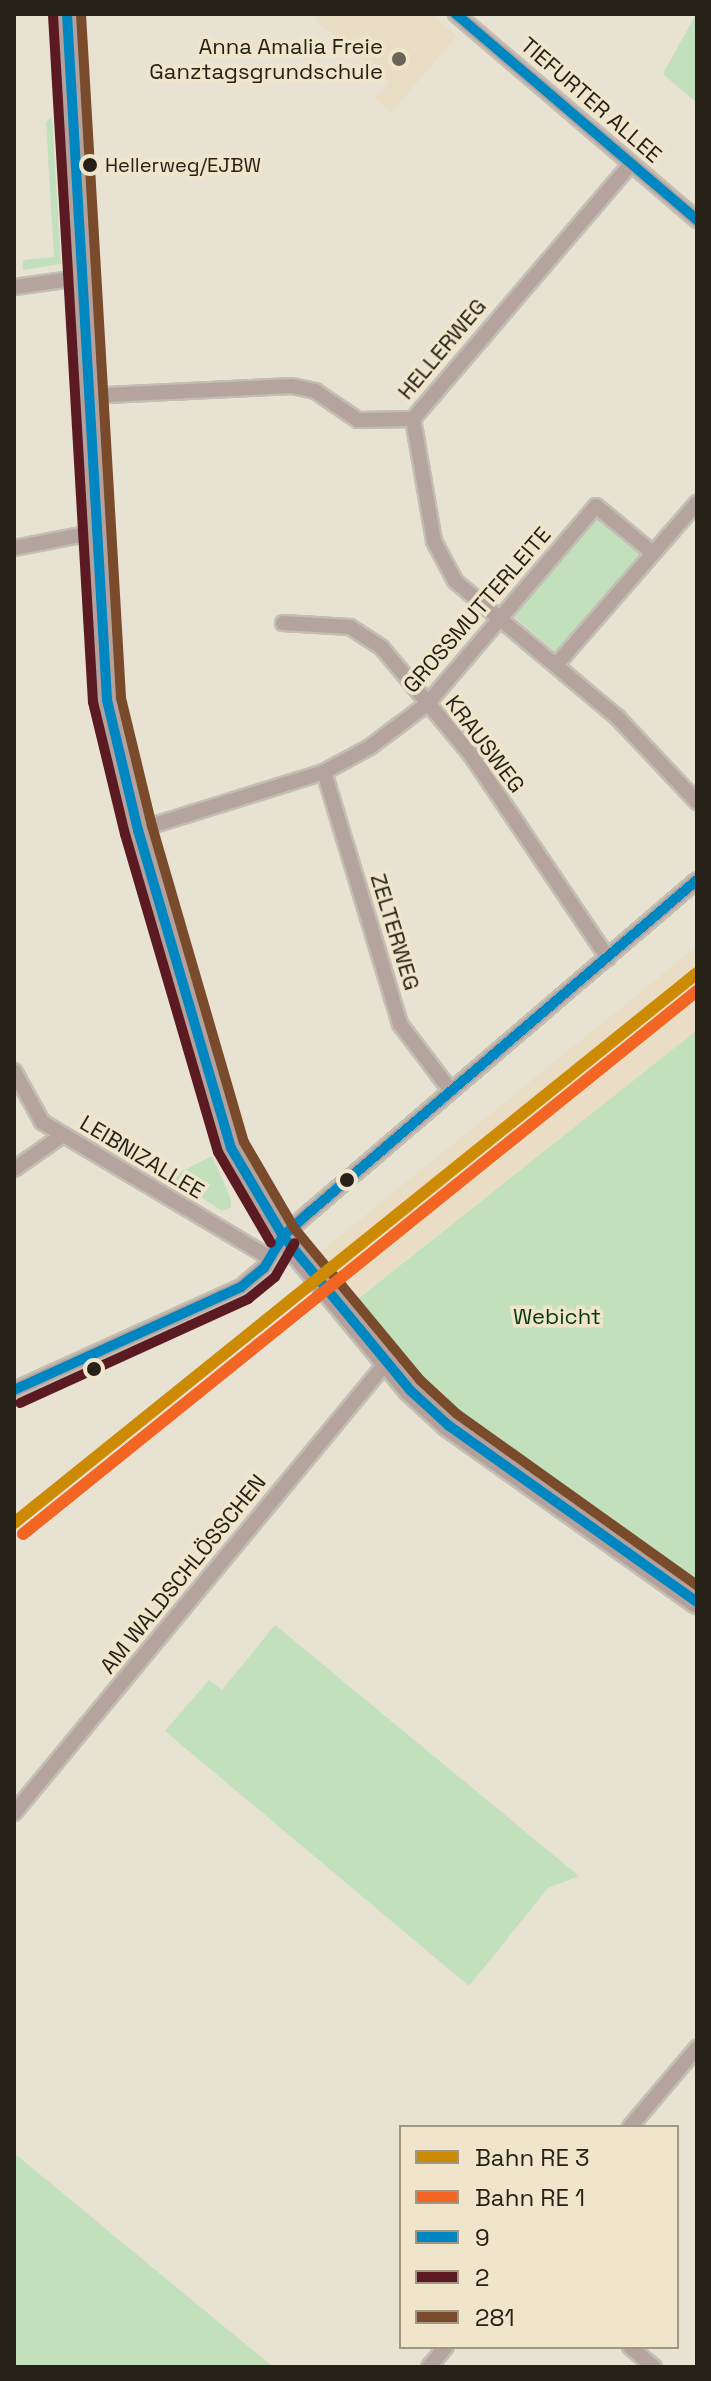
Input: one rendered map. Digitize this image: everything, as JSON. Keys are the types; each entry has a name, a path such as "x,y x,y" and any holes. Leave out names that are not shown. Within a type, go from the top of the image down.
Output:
{"main road":[{"path":"67,14 79,278 107,700 138,830 231,1148 283,1236 308,1268 386,1363 448,1425 697,1602"}],"street":[{"name":"TIEFURTER ALLEE","path":"456,14 697,220"},
{"name":"HELLERWEG","path":"87,396 292,386 315,391 358,420 413,419 631,164"},
{"path":"14,287 79,278"},
{"path":"413,419 439,553 455,581 617,717 697,802"},
{"path":"556,665 697,503"},
{"name":"GROSSMUTTERLEITE","path":"138,830 324,772 370,747 427,704 596,506 653,553"},
{"path":"14,548 96,532"},
{"name":"KRAUSWEG","path":"283,623 336,624 362,632 382,648 471,755 608,958"},
{"name":"ZELTERWEG","path":"324,772 400,1024 451,1091"},
{"path":"14,1390 230,1293 270,1258 283,1236 697,880"},
{"name":"LEIBNIZALLEE","path":"14,1071 27,1103 63,1135 270,1258"},
{"path":"14,1169 63,1135"},
{"name":"AM WALDSCHLÖSSCHEN","path":"14,1813 386,1363"},
{"path":"632,2125 697,2048"},
{"path":"632,2349 654,2367"}],"shaded area":[{"name":"Anna Amalia Freie Ganztagsgrundschule","path":"318,14 431,14 457,36 391,113 375,99 389,82 314,19"},
{"path":"697,946 697,1030 359,1297 321,1251"}],"green space":[{"path":"697,14 697,103 663,74"},
{"path":"52,116 61,264 23,270 23,260 54,257 46,122"},
{"path":"598,516 641,553 555,652 512,615"},
{"name":"Webicht","path":"697,1030 697,1589 436,1398 379,1333 359,1298"},
{"path":"212,1156 231,1199 231,1207 222,1211 170,1177"},
{"path":"275,1625 579,1876 548,1888 469,1986 165,1731 209,1680 222,1690"},
{"path":"14,2153 233,2334 274,2367 14,2367"}],"transit line":[{"name":"9","path":"67,14 107,700 138,830 231,1148 283,1236 410,1390 448,1425 697,1602"},
{"name":"281","path":"81,14 121,698 152,826 244,1142 294,1228 420,1380 457,1414 697,1585"},
{"name":"9","path":"456,14 697,220"},
{"name":"2","path":"53,15 93,702 125,834 218,1152 271,1243"},
{"name":"9","path":"14,1390 241,1287 264,1268 283,1236 311,1211 697,880"},
{"path":"14,1523 697,973"},
{"path":"23,1534 697,991"},
{"name":"2","path":"20,1403 248,1299 275,1277 295,1243"}],"place":[{"name":"Anna Amalia Freie Ganztagsgrundschule","path":"399,59"},
{"name":"Hellerweg/EJBW","path":"90,165"}]}
